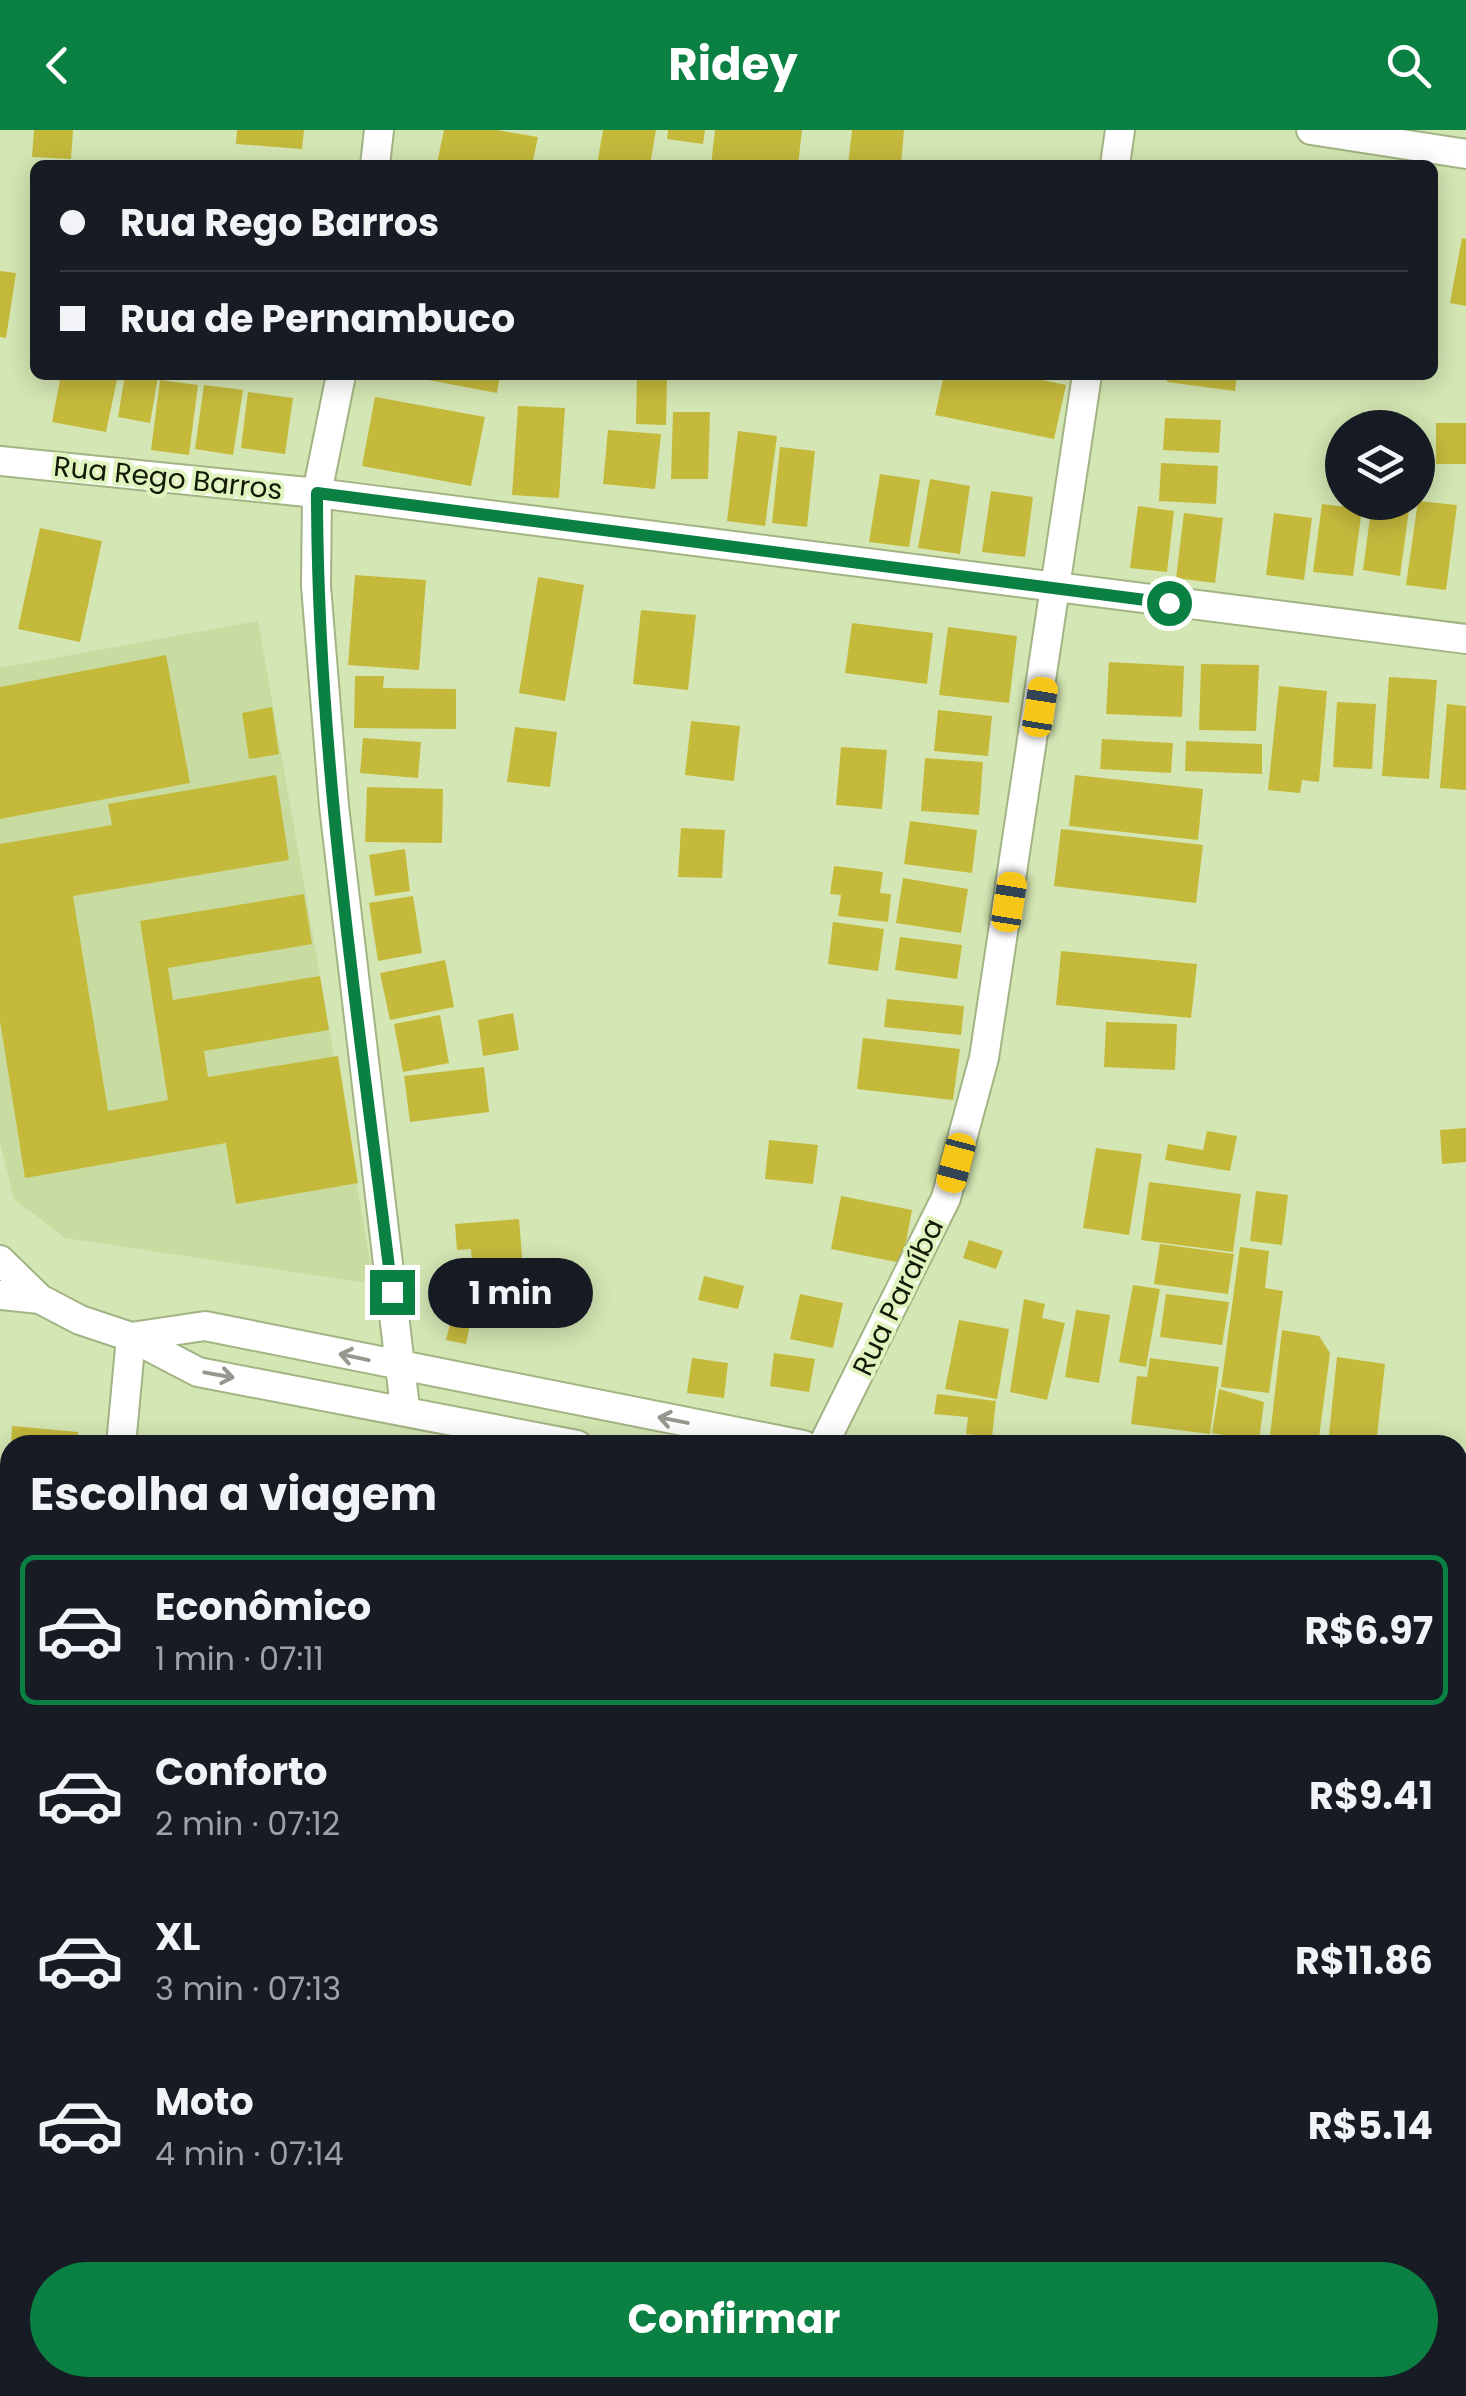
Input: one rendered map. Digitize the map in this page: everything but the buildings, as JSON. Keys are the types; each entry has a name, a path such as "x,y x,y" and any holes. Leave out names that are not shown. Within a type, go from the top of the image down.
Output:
{"street":[{"path":"376,160 379,130"},
{"path":"1116,160 1120,130"},
{"path":"1311,130 1466,154"},
{"path":"340,380 317,493 316,586 334,806 405,1408"},
{"name":"Rua Paraíba","path":"828,1435 946,1198 984,1058 1058,590 1086,380"},
{"name":"Rua Rego Barros","path":"0,461 317,493 1466,639"},
{"path":"0,1260 40,1299 80,1320 131,1337 198,1372 405,1408 531,1435"},
{"path":"0,1295 40,1299"},
{"path":"131,1337 197,1325 752,1435"},
{"path":"123,1435 131,1337"}],"shaded area":[{"path":"258,621 374,1284 65,1238 14,1199 0,1142 0,668"}],"route":[{"path":"392,1292 334,806 316,586 317,493 1169,603"}]}
